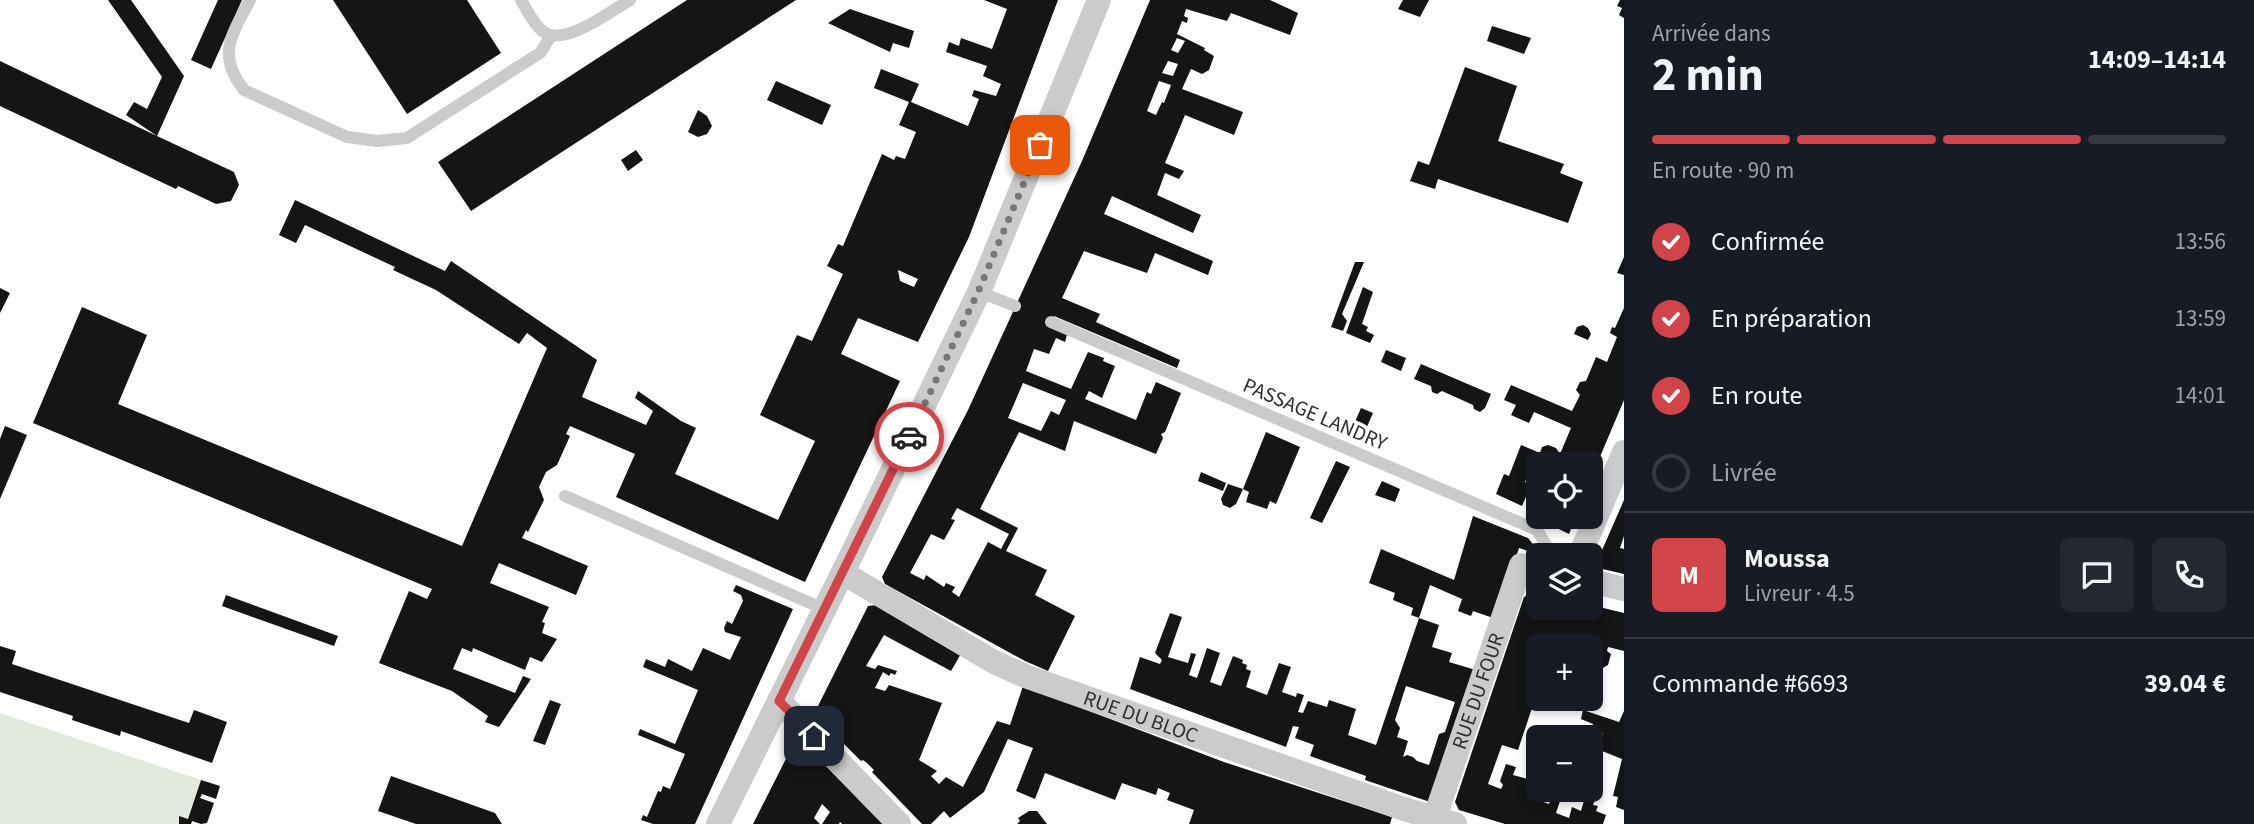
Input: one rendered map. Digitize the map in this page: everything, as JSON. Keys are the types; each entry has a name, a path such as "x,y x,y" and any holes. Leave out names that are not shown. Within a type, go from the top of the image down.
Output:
{"street":[{"path":"718,824 978,292 1099,0"},
{"path":"1585,543 1624,452"},
{"name":"RUE DU BLOC","path":"843,573 994,662 1026,676 1445,821"},
{"name":"RUE DU FOUR","path":"1445,821 1526,576"},
{"path":"1603,584 1624,589"},
{"path":"779,701 899,824"}],"lane":[{"path":"250,0 230,38 229,50 233,75 244,90 347,137 377,142 407,138 540,52 551,36"},
{"path":"520,0 541,31 551,36 576,31 630,0"},
{"path":"978,292 1015,306"},
{"name":"PASSAGE LANDRY","path":"1051,322 1536,530 1544,543"},
{"path":"565,496 824,610"}],"shaded area":[{"path":"0,713 201,780 188,819 179,817 179,824 0,824"}],"building":[{"path":"108,0 131,0 184,76 157,136 126,115 134,102 147,109 162,77"},
{"path":"218,0 242,0 211,69 191,60"},
{"path":"333,0 467,0 501,53 407,114"},
{"path":"687,0 796,0 471,211 438,162"},
{"path":"984,0 1058,0 969,237 918,342 858,318 841,354 900,381 805,582 616,497 635,454 570,426 566,434 570,436 557,465 546,472 539,487 544,500 528,532 526,530 522,538 588,566 576,595 499,563 490,583 549,607 542,622 545,623 542,633 557,639 542,662 530,657 525,670 473,648 472,652 462,648 453,669 515,693 523,676 531,679 499,727 485,722 488,716 452,691 379,663 409,591 427,599 432,589 33,423 82,307 147,335 118,404 462,546 547,348 527,333 519,344 436,290 393,270 395,267 305,225 296,243 279,235 295,200 445,271 451,261 597,360 582,397 646,425 653,411 635,398 638,391 681,421 696,428 675,474 778,520 815,441 760,415 797,335 812,341 843,274 827,266 838,244 843,246 882,154 894,160 896,156 905,159 916,132 899,125 909,102 874,88 881,69 919,84 911,102 968,126 979,99 972,96 974,90 996,96 1001,84 983,76 987,66 946,52 949,42 959,46 961,38 992,49 1007,9","holes":["898,270 918,279 914,287 900,281"]},
{"path":"1150,0 1270,0 1298,13 1290,35 1231,13 1227,21 1186,9 1184,16 1188,18 1187,23 1182,21 1177,34 1205,48 1204,50 1214,56 1209,70 1202,74 1191,69 1182,89 1243,112 1234,135 1185,115 1165,163 1184,171 1179,179 1165,173 1157,195 1201,215 1193,233 1112,196 1104,214 1213,261 1208,275 1155,253 1147,273 1084,251 1062,298 1100,314 1096,322 1180,360 1177,368 1054,316 1050,326 1067,335 1065,342 1056,338 1049,354 1034,349 1026,371 1071,389 1088,352 1104,358 1103,361 1115,366 1102,398 1089,391 1085,399 1136,420 1147,392 1151,394 1156,382 1181,393 1165,432 1161,434 1163,438 1156,454 1074,421 1065,451 1019,432 980,509 1018,528 1006,551 1047,570 1035,595 1075,616 1048,671 885,584 882,577 968,410 1082,161","holes":["1177,38 1185,41 1178,53 1171,50","1168,61 1178,64 1173,76 1162,73","1159,81 1171,85 1156,115 1147,111","1023,383 1066,400 1059,415 1051,411 1041,431 1008,418","957,508 1009,534 1001,549 988,542 959,597 952,592 955,587 946,583 944,587 926,575 924,580 910,573 931,534 944,540 955,520 951,519"]},
{"path":"1403,0 1429,0 1420,17 1398,9"},
{"path":"1620,0 1624,0 1624,18 1619,15 1622,8 1617,6"},
{"path":"850,9 914,31 909,48 893,43 890,52 828,23"},
{"path":"1492,26 1531,38 1524,54 1487,41"},
{"path":"0,61 234,172 239,185 231,201 216,204 178,186 176,189 0,106"},
{"path":"1465,67 1517,86 1498,141 1564,164 1560,173 1583,182 1568,223 1438,179 1435,189 1410,181 1418,161 1429,165"},
{"path":"776,81 831,105 822,125 767,100"},
{"path":"698,110 707,116 712,126 707,134 698,137 688,132"},
{"path":"636,150 643,160 628,171 621,160"},
{"path":"1624,257 1624,275 1617,273"},
{"path":"1355,262 1364,262 1342,314 1347,321 1343,331 1331,327"},
{"path":"1363,287 1373,292 1362,324 1368,327 1366,331 1374,335 1370,343 1346,333"},
{"path":"0,288 10,293 0,313"},
{"path":"1624,308 1624,400 1602,452 1561,452 1571,428 1534,412 1529,423 1511,415 1516,405 1504,400 1511,385 1572,411 1580,395 1576,390 1580,382 1586,381 1596,357 1607,362 1617,337 1610,333 1612,327 1615,328"},
{"path":"1583,325 1591,334 1588,340 1574,334 1577,327"},
{"path":"1386,350 1406,358 1401,371 1381,362"},
{"path":"1421,364 1491,394 1485,408 1480,412 1474,409 1473,405 1442,391 1437,394 1432,392 1431,386 1414,379"},
{"path":"1361,408 1373,413 1363,436 1351,431"},
{"path":"5,426 27,435 0,499 0,439"},
{"path":"1266,432 1300,447 1276,504 1270,501 1267,509 1246,502 1249,492 1243,489"},
{"path":"1521,445 1538,452 1526,452 1526,497 1522,506 1496,494 1504,474 1509,476"},
{"path":"1548,445 1559,452 1540,452 1542,447"},
{"path":"1336,461 1350,467 1322,523 1310,518"},
{"path":"1201,472 1226,483 1223,491 1198,481"},
{"path":"1382,481 1400,489 1395,502 1375,495"},
{"path":"1228,484 1243,489 1236,504 1230,508 1223,505 1221,499"},
{"path":"1624,500 1624,536 1620,548 1624,549 1624,574 1603,569 1603,548"},
{"path":"1473,516 1528,538 1532,543 1526,543 1526,550 1519,548 1496,619 1473,611 1471,616 1458,611 1462,599 1430,585 1419,618 1411,615 1413,608 1393,600 1395,593 1369,583 1381,549 1454,580"},
{"path":"1559,529 1571,529 1569,534"},
{"path":"736,585 793,609 695,824 653,824 641,820 643,815 647,817 658,791 661,792 663,786 670,789 685,754 638,735 640,729 675,744 698,690 643,667 646,659 665,667 668,659 692,671 703,648 730,660 741,637 725,632 724,628 727,621 732,624 743,601 741,595 733,591"},
{"path":"226,595 338,636 334,646 222,606"},
{"path":"1526,596 1526,620 1603,620 1603,608 1624,613 1624,651 1608,647 1607,651 1611,654 1608,665 1603,668 1603,634 1526,634 1526,711 1531,711 1518,750 1502,745 1488,784 1501,789 1503,785 1500,781 1506,764 1516,767 1513,775 1526,778 1526,802 1560,802 1556,813 1569,818 1572,807 1581,811 1584,802 1594,802 1593,805 1598,806 1596,811 1606,815 1603,824 1505,824 1459,810 1455,802"},
{"path":"876,605 962,652 951,671 884,635 866,666 875,669 878,665 897,671 895,675 891,673 889,676 883,672 875,688 885,691 889,685 942,703 919,760 937,771 931,776 939,784 946,777 963,787 997,721 1010,725 1023,686 1224,762 1392,817 1390,824 1189,824 1194,810 1167,800 1170,793 1158,788 1156,795 1122,783 1115,800 1045,773 1035,799 1016,791 1033,748 1008,739 984,792 950,818 944,811 931,824 922,824 872,772 874,770 861,761 819,719 816,710 868,606"},
{"path":"1170,613 1182,617 1168,657 1188,663 1191,653 1196,654 1189,675 1197,678 1207,648 1220,653 1210,682 1221,686 1233,656 1243,660 1242,663 1247,665 1246,669 1251,671 1246,687 1267,695 1279,663 1291,667 1282,692 1296,697 1297,693 1304,695 1298,712 1303,713 1308,701 1327,707 1329,700 1356,709 1348,735 1376,745 1419,618 1439,625 1432,647 1452,653 1449,662 1479,671 1430,802 1365,780 1366,776 1310,756 1314,745 1295,738 1299,727 1293,726 1286,747 1130,689 1140,657 1160,664 1162,660 1155,653","holes":["1406,686 1455,702 1445,732 1439,734 1429,765 1407,755 1403,757 1408,741 1397,737 1400,728 1395,720"]},
{"path":"0,646 16,651 12,664 189,723 194,710 227,722 212,763 121,731 120,736 72,720 73,716 0,692"},
{"path":"550,700 561,704 545,745 533,741"},
{"path":"1583,711 1586,711 1619,722 1624,711 1624,810 1616,807 1618,797 1613,796 1622,759 1603,751 1603,725 1593,725 1581,719"},
{"path":"801,740 883,824 822,824 830,812 822,804 814,818 820,824 753,824 794,743"},
{"path":"391,776 495,813 502,824 416,824 378,811"},
{"path":"201,780 220,786 216,799 202,794 200,798 214,803 207,823 192,821 191,824 179,824 179,816 188,819"},
{"path":"1029,811 1037,811 1047,824 1017,824 1020,821 1018,818"}],"way so far":[{"path":"909,437 978,292 1040,145"}],"route":[{"path":"814,736 779,701 909,437"}]}
